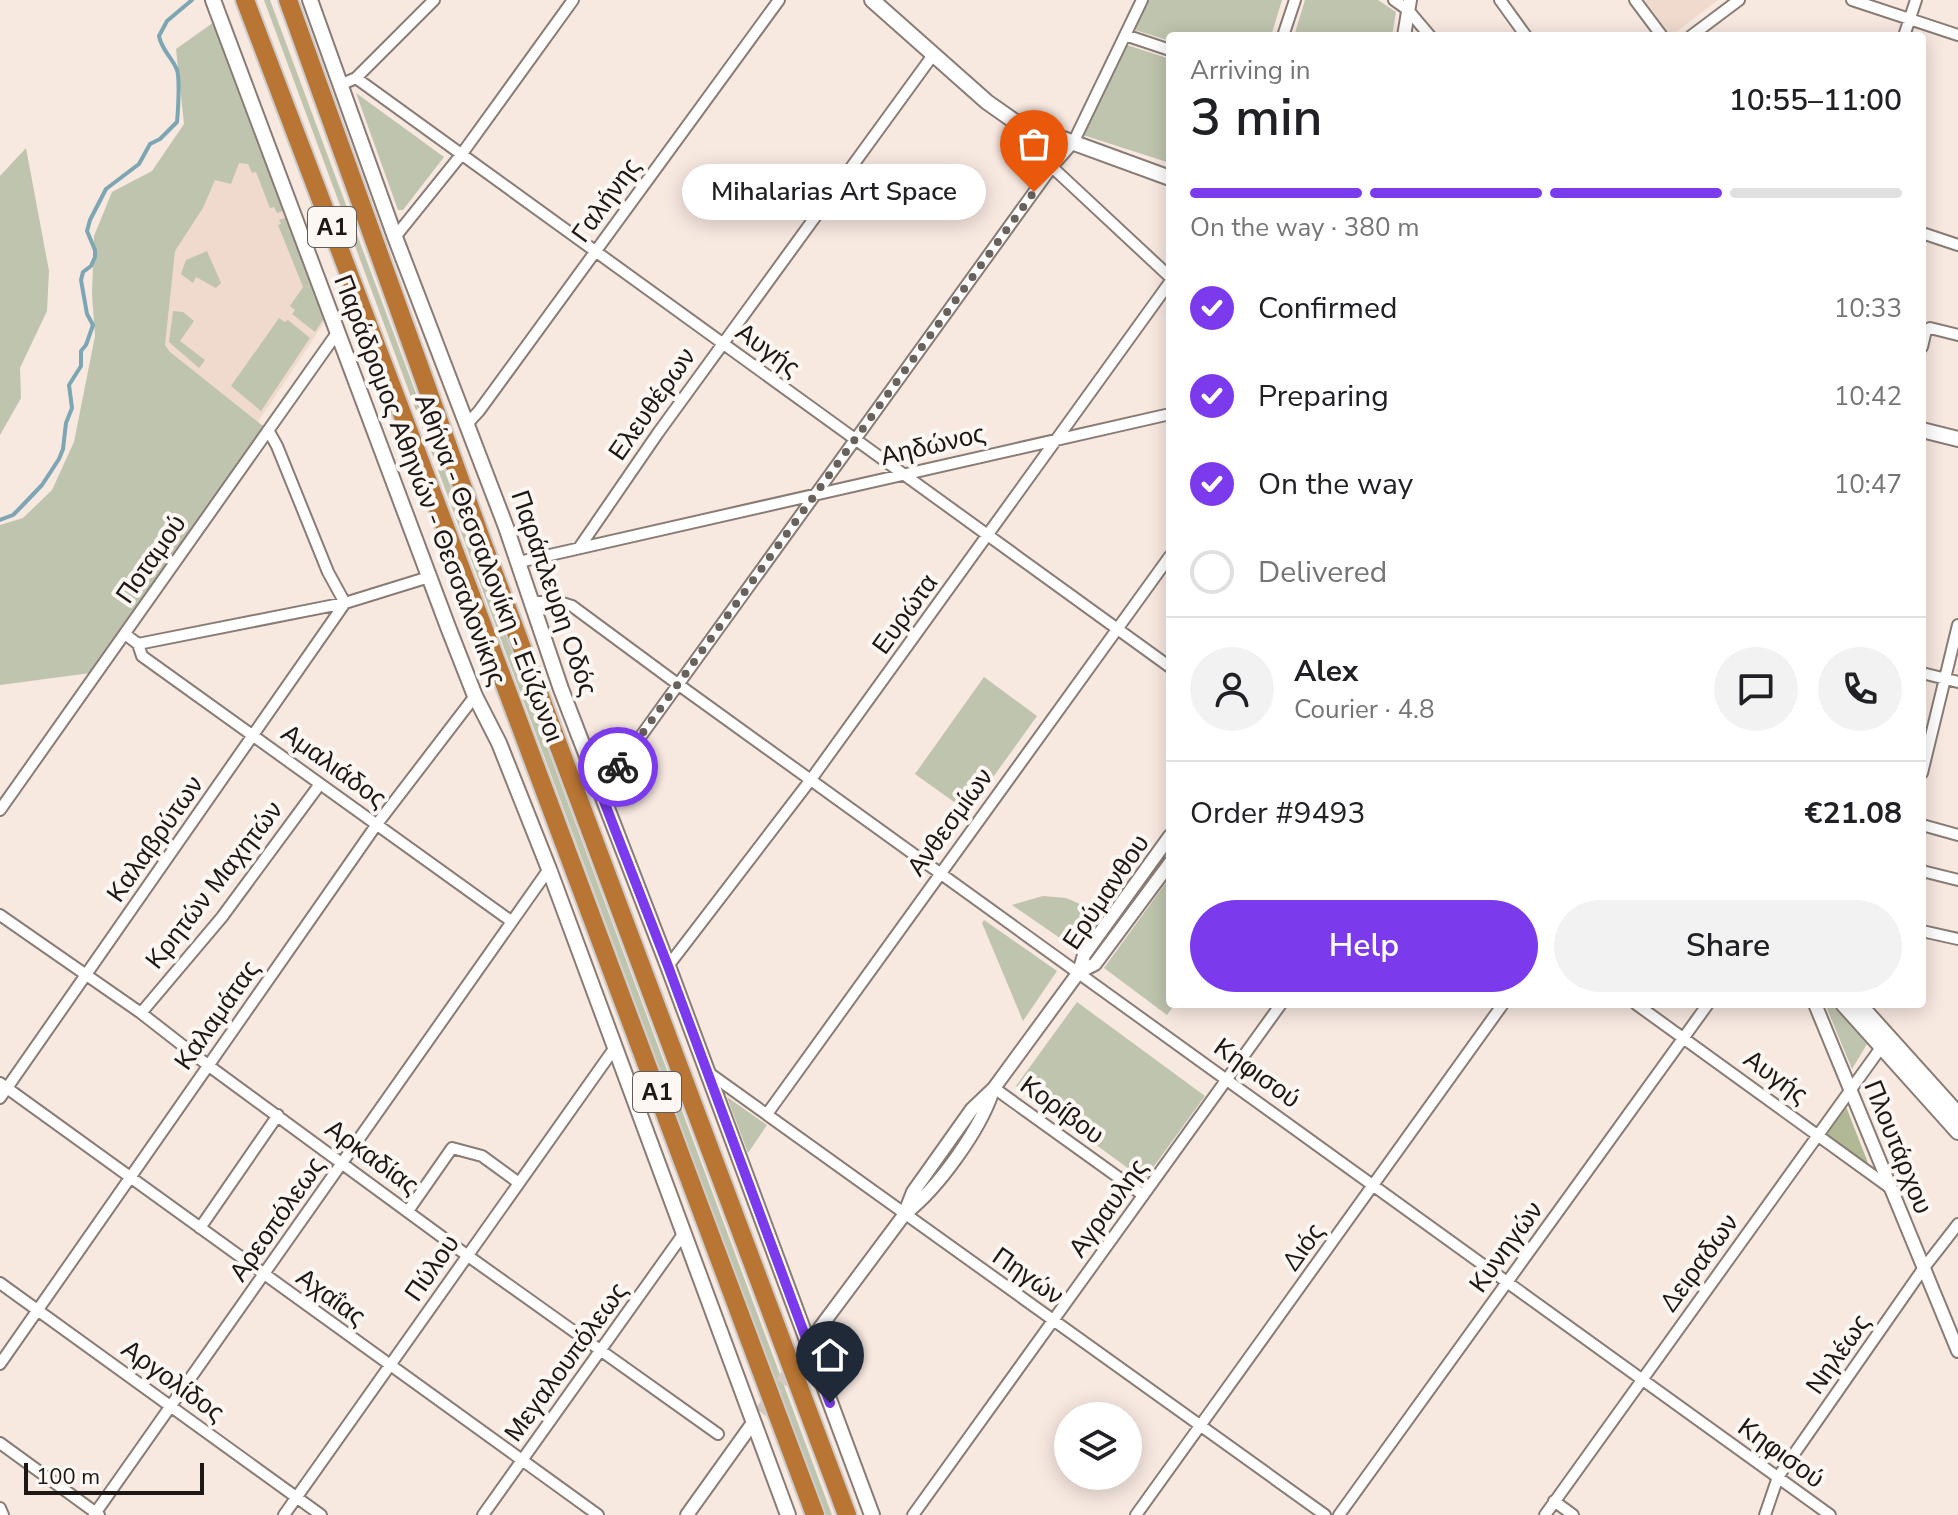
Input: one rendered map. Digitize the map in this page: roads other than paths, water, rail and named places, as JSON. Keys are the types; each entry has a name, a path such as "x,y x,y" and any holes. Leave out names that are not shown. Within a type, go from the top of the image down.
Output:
{"highway":[{"name":"Αθήνα - Θεσσαλονίκη - Εύζωνοι","path":"245,0 484,627 815,1515"},
{"name":"Αθήνα - Θεσσαλονίκη - Εύζωνοι","path":"288,0 483,544 847,1515"}],"main road":[{"name":"Παράδρομος Αθηνών - Θεσσαλονίκης","path":"213,0 475,696 499,743 549,869 788,1515"},
{"name":"Παράπλευρη Οδός","path":"310,0 395,237 519,562 561,689 668,966 872,1515"},
{"path":"872,0 987,102 1014,121 1166,177"},
{"path":"1926,431 1958,439"},
{"path":"1847,1008 1958,1114"},
{"path":"1862,1008 1885,1042 1958,1132"}],"street":[{"path":"340,85 356,78 434,0"},
{"path":"395,237 461,155 573,0"},
{"name":"Γαλήνης","path":"466,425 779,0"},
{"path":"598,786 620,765 853,439 1052,167 1073,143 1140,0"},
{"path":"1284,32 1295,0"},
{"path":"1394,0 1409,5 1427,32"},
{"path":"1500,0 1523,32"},
{"path":"1635,0 1659,32"},
{"path":"1696,32 1739,0"},
{"path":"1852,0 1958,35"},
{"path":"1905,32 1916,0"},
{"path":"1405,32 1409,5"},
{"path":"1125,35 1166,49"},
{"name":"Ελευθέρων","path":"579,548 722,344 933,55"},
{"name":"Αυγής","path":"356,78 1166,664"},
{"path":"1052,167 1166,276"},
{"path":"1926,234 1958,245"},
{"name":"Ευρώτα","path":"668,966 812,778 1166,286"},
{"path":"1926,330 1930,328 1958,335"},
{"name":"Ποταμού","path":"0,810 337,333"},
{"name":"Αηδώνος","path":"519,562 1166,415"},
{"path":"268,430 328,572 345,603"},
{"name":"Ανθεσμίων","path":"767,1114 1166,562"},
{"path":"138,644 345,603 429,577"},
{"name":"Κηφισού","path":"533,602 559,602 572,606 1830,1515"},
{"name":"Καλαβρύτων","path":"0,1098 4,1086 86,975 345,603"},
{"path":"1926,757 1958,625"},
{"name":"Αμαλιάδος","path":"125,634 138,644 142,656 511,921"},
{"path":"1926,674 1958,682"},
{"name":"Καλαμάτας","path":"0,1364 377,824 475,696"},
{"name":"Κρητών Μαχητών","path":"141,1013 222,917 320,784"},
{"path":"1926,826 1958,835"},
{"name":"Ερύμανθου","path":"816,1333 904,1215 913,1192 972,1109 994,1088 1079,972 1084,955 1166,842"},
{"name":"Ερύμανθου","path":"1079,972 1095,964 1166,868"},
{"name":"Αρεοπόλεως","path":"96,1514 549,869"},
{"path":"1926,872 1958,880"},
{"name":"Αρκαδίας","path":"0,915 141,1013 468,1256 718,1434"},
{"path":"1926,932 1958,939"},
{"name":"Αγραυλης","path":"913,1515 1278,1008"},
{"name":"Διός","path":"1136,1515 1500,1008"},
{"name":"Αυγής","path":"1642,1008 1889,1187"},
{"name":"Κυνηγών","path":"1339,1515 1705,1008"},
{"name":"Πλουτάρχου","path":"1817,1008 1958,1351"},
{"name":"Δειραδων","path":"1545,1515 1885,1042"},
{"name":"Πύλου","path":"284,1515 616,1046"},
{"name":"Πηγών","path":"707,1071 1325,1515"},
{"name":"Αχαΐας","path":"4,1086 598,1515"},
{"name":"Κορίβου","path":"994,1088 1143,1195"},
{"path":"200,1228 278,1115"},
{"path":"408,1211 452,1148 482,1156 519,1183"},
{"name":"Νηλέως","path":"1765,1515 1778,1477 1923,1269 1958,1224"},
{"name":"Μεγαλουπόλεως","path":"483,1515 684,1233"},
{"name":"Αργολίδος","path":"0,1283 321,1515"},
{"path":"687,1515 750,1427"},
{"path":"0,1443 96,1514"},
{"path":"1554,1501 1573,1515"},
{"path":"0,1508 3,1515"}],"waterway":[{"path":"0,520 13,515 42,485 63,449 66,423 72,408 69,385 81,366 81,351 93,325 87,314 81,280 83,272 91,266 95,257 87,231 90,220 106,189 139,164 150,144 160,139 177,122 178,74 159,36 167,21 192,0"}],"tunnel":[{"path":"750,1427 812,1339"}],"place":[{"name":"Mihalarias Art Space","path":"1034,192"}]}
